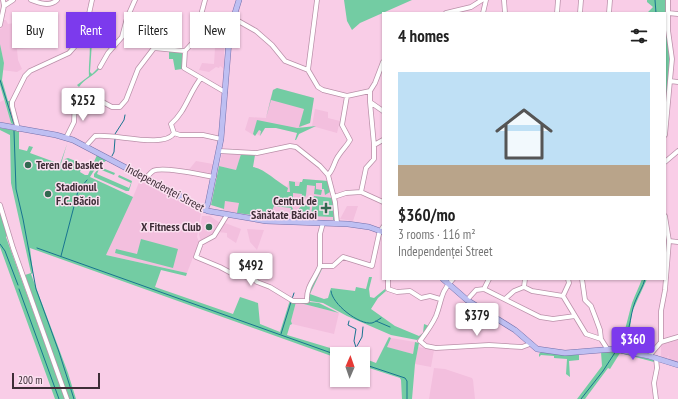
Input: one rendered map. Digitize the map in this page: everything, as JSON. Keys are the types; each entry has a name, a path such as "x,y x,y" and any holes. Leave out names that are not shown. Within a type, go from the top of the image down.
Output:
{"main road":[{"path":"235,12 239,0"},
{"path":"205,210 214,177 221,138 229,48"},
{"name":"Independenței Street","path":"0,125 66,138 86,146 205,210 266,221 336,223 360,225 382,230"},
{"path":"444,280 467,300 515,330 530,344 538,349 551,352 573,353 617,350 649,356 678,365"}],"street":[{"path":"0,25 4,6 3,0"},
{"path":"4,6 13,0"},
{"path":"31,0 40,4 53,3 57,0"},
{"path":"18,128 12,104 26,76 30,71 69,53 72,50 86,28 92,0"},
{"path":"129,12 135,0"},
{"path":"202,12 205,0"},
{"path":"317,0 308,70 318,87 332,94 347,96 370,91"},
{"path":"451,12 471,8 482,0"},
{"path":"482,0 483,12"},
{"path":"504,0 505,12"},
{"path":"557,12 558,0"},
{"path":"580,12 581,0"},
{"path":"609,12 610,0"},
{"path":"666,124 672,59 668,30 668,0"},
{"path":"668,13 678,14"},
{"path":"240,23 249,26 261,35 285,61 308,70"},
{"path":"100,67 108,53 124,32"},
{"path":"190,45 185,50 184,68 225,92"},
{"path":"66,138 74,122 75,101 97,99 112,107 120,107 126,100 138,69 154,48 185,50"},
{"path":"361,192 366,168 374,159 370,91 375,83 382,65"},
{"path":"174,133 171,124 186,106 192,91 202,78"},
{"path":"670,82 678,82"},
{"path":"364,93 382,110"},
{"path":"328,175 332,172 339,154 343,152 350,140 342,125 347,96"},
{"path":"174,133 180,135 203,135 221,138"},
{"path":"86,146 95,136 107,135 121,138 161,140 168,139 174,133"},
{"path":"374,145 382,141"},
{"path":"219,151 257,153 294,146 320,166 328,175 334,197 336,223"},
{"path":"666,161 678,151"},
{"path":"146,178 156,170 178,170 214,177"},
{"path":"334,197 346,193 361,192 382,202"},
{"path":"0,205 13,248 67,399"},
{"path":"227,215 214,236 201,244 196,257 220,266 233,274 253,278 257,282 270,287 295,301 307,301 309,287 320,266 320,234 323,223"},
{"path":"666,222 669,241 666,278"},
{"path":"320,266 333,266 343,257 372,266 382,230"},
{"path":"669,241 678,242"},
{"path":"388,280 388,289 398,292 410,291 421,298 430,296 440,299"},
{"path":"452,280 448,284 440,299 436,316 420,341 426,346 436,348 489,345 522,347 530,344"},
{"path":"484,289 488,280"},
{"path":"505,299 514,291 524,286 526,280"},
{"path":"563,296 568,280"},
{"path":"582,280 585,300 590,306 596,319 600,330 601,339 608,350"},
{"path":"661,342 661,311 666,280"},
{"path":"524,286 532,291 563,296 586,334 601,339"},
{"path":"467,300 476,290 484,289 545,318 559,319 575,316"},
{"path":"649,356 661,342 678,337"},
{"path":"656,358 657,368 654,383 656,399"}],"shaded area":[{"path":"4,20 6,20 8,24 12,23 12,48 29,48 17,49 18,60 22,69 17,72 2,70 4,63 0,44 1,24"},
{"path":"215,48 224,48 224,69 220,66 219,68 216,67 209,72 199,70 202,63 214,64"},
{"path":"277,88 314,98 310,123 302,126 299,133 276,128 265,128 260,136 257,134 255,136 245,130 249,117 266,118 273,90"},
{"path":"4,100 11,123 10,124 0,122 0,102"},
{"path":"315,109 328,112 328,118 340,121 337,133 312,126"},
{"path":"222,154 241,154 236,170 219,166"},
{"path":"196,161 213,164 211,175 187,172"},
{"path":"303,179 328,181 330,197 333,198 334,220 310,221 270,218 276,180 287,187 289,181 302,182"},
{"path":"140,180 201,213 197,237 199,242 187,273 106,255 113,188 133,197"},
{"path":"225,201 239,203 237,213 223,211"},
{"path":"347,206 358,206 353,221 340,219"},
{"path":"202,216 210,216 220,223 214,234 201,242 199,234"},
{"path":"225,223 241,229 236,243 227,237 227,233 218,232"},
{"path":"247,229 264,230 257,250 250,242"},
{"path":"296,302 339,313 334,334 292,324 291,321"},
{"path":"391,338 415,342 413,354 386,347"},
{"path":"678,339 678,363 668,359 669,355 666,359 661,357 661,344"},
{"path":"418,347 434,350 431,367 415,364"},
{"path":"434,368 445,369 472,378 475,399 429,399"}],"green space":[{"path":"344,0 412,0 360,23 352,30 347,21"},
{"path":"647,0 667,0 666,28 666,12 648,12 653,7 647,2"},
{"path":"666,28 670,61 666,99"},
{"path":"0,44 4,63 2,80 8,101 11,101 13,96 12,102 16,125 10,123 0,85"},
{"path":"90,48 92,48 90,72 92,74 99,67 100,68 79,87 77,85 89,76"},
{"path":"169,50 182,52 184,54 182,69 175,70 173,59 169,59"},
{"path":"277,88 314,98 310,123 299,127 304,109 271,100 266,118 273,90"},
{"path":"257,120 297,128 316,126 299,134 296,140 297,133 276,128 265,128 260,136 261,131 259,130 255,136 253,134"},
{"path":"0,128 19,131 19,149 27,151 29,146 33,147 30,153 60,164 67,144 61,164 63,164 65,159 68,158 83,164 80,172 85,175 88,175 97,155 107,160 95,169 90,177 133,197 106,255 187,273 186,276 161,270 155,287 233,314 240,297 258,303 260,324 280,332 290,300 319,303 339,313 296,302 291,321 292,324 290,325 287,335 330,348 330,355 30,248 33,273 31,274 68,373 76,399 69,399 25,275 31,273 11,183 10,135 0,130"},
{"path":"241,154 255,155 253,167 266,173 288,188 287,192 290,192 289,181 295,182 295,186 299,186 303,179 328,181 330,192 325,195 324,189 322,189 322,183 316,183 316,189 322,190 321,195 314,194 315,186 307,185 306,195 303,202 297,202 298,199 301,199 302,194 293,193 293,198 296,199 295,201 289,201 294,211 293,214 290,214 291,208 274,206 270,215 267,217 237,213 239,203 225,201 224,209 211,205 219,166 236,170"},
{"path":"100,167 115,173 114,175 99,169 97,174 129,188 131,183 118,177 119,175 132,181 129,191 94,177 94,174"},
{"path":"314,196 333,198 334,220 333,217 311,216 310,221"},
{"path":"303,204 310,205 309,216 303,216 303,219 297,216 297,211"},
{"path":"0,211 6,237 65,399 55,399 0,247"},
{"path":"141,239 178,249 173,268 115,253 116,249 137,254"},
{"path":"326,267 322,269 310,294 324,299 328,298 331,288 355,291 356,287 366,289 369,277 372,277 369,289 370,297 374,298 385,289 386,291 378,298 371,309 395,326 419,336 423,333 424,324 429,326 424,334 417,340 391,335 347,316 323,303 310,301 308,299 311,283 317,277 321,268"},
{"path":"642,280 647,280 632,312 629,336 622,347 638,350 644,348 647,351 635,352 615,348 622,338 632,303"},
{"path":"389,337 391,338 387,347 413,354 415,342 419,343 415,364 412,399 402,399 400,378 370,368 370,361 376,363"},
{"path":"613,351 654,360 654,362 620,353 610,369 608,368 585,399 577,399 602,366 601,352"},
{"path":"541,352 579,355 579,360 569,361 570,377 566,374 567,359 541,355 539,357"}],"waterway":[{"path":"655,0 656,12"},
{"path":"0,80 14,124"},
{"path":"115,134 124,120 125,115"},
{"path":"14,131 16,189 36,289 74,399"},
{"path":"112,156 114,152 115,139"},
{"path":"61,256 78,191 87,180"},
{"path":"0,244 5,251 18,285"},
{"path":"37,248 330,353"},
{"path":"618,348 628,333 633,308 645,280"},
{"path":"19,289 59,399"},
{"path":"331,291 336,302 347,313 360,321 372,323 381,318"},
{"path":"292,299 294,293"},
{"path":"281,334 291,302"},
{"path":"349,321 348,325 356,329 354,341 356,347"},
{"path":"376,321 390,327"},
{"path":"357,346 362,337 363,327"},
{"path":"581,399 603,371 616,351"},
{"path":"370,366 405,378 407,381 407,399"}],"place":[{"name":"Teren de basket","path":"28,165"},
{"name":"Stadionul F.C. Băcioi","path":"48,194"},
{"name":"Centrul de Sănătate Băcioi","path":"326,208"},
{"name":"X Fitness Club","path":"209,227"}]}
